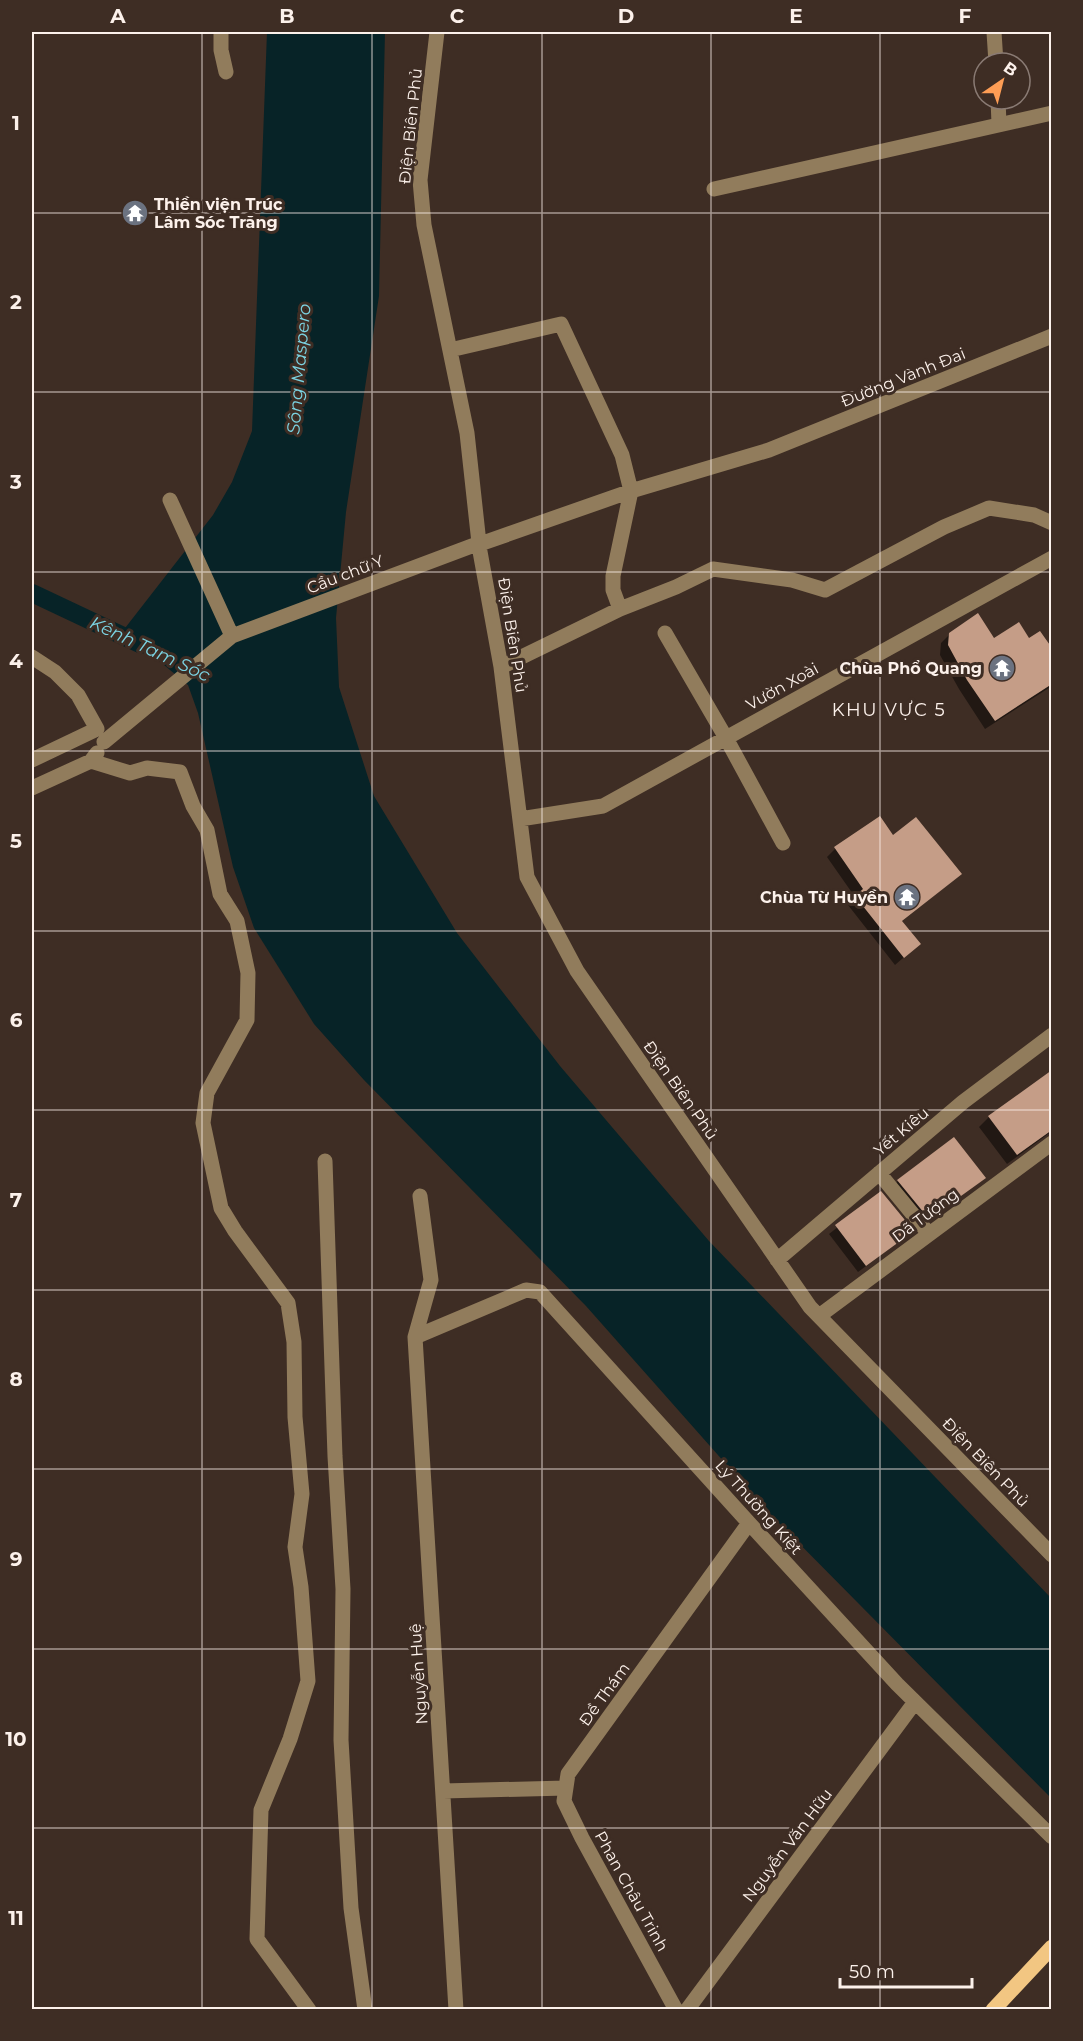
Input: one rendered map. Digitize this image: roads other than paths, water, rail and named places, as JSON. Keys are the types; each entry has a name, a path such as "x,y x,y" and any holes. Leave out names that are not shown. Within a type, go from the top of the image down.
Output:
{"main road":[{"path":"993,2010 1052,1947"}],"street":[{"path":"221,32 221,50 226,72"},
{"name":"Điện Biên Phủ","path":"437,32 420,180 424,225 466,433 477,545 501,667 527,877 577,971 810,1307 1052,1555"},
{"path":"994,32 995,51"},
{"path":"998,111 999,124"},
{"path":"714,189 1052,113"},
{"path":"450,350 561,324 622,455 631,491 613,576 613,590 620,609"},
{"name":"Đường Vành Đai","path":"631,491 769,450 1052,336"},
{"name":"Cầu chữ Y","path":"91,761 104,742 231,636 631,491"},
{"path":"170,500 231,636"},
{"path":"501,667 620,609 676,587 713,569 792,580 825,590 944,527 989,508 1034,515 1052,523"},
{"name":"Vườn Xoài","path":"520,819 603,806 1052,558"},
{"path":"665,633 783,843"},
{"path":"32,657 55,672 78,695 97,729 32,760"},
{"path":"79,739 104,742"},
{"path":"32,788 91,761 130,773 147,768 180,772 207,830 220,894 237,921 248,973 247,1020 207,1093 203,1123 221,1208 235,1232 288,1303 294,1342 295,1417 302,1494 294,1547 301,1587 308,1681 290,1739 261,1810 257,1939 309,2010"},
{"name":"Yết Kiêu","path":"777,1260 963,1102 1052,1035"},
{"name":"Dã Tượng","path":"819,1316 1052,1143"},
{"path":"324,1161 335,1456 343,1589 341,1740 351,1908 365,2010"},
{"path":"879,1173 929,1234"},
{"name":"Nguyễn Huệ","path":"420,1196 431,1280 415,1337 456,2010"},
{"name":"Lý Thường Kiệt","path":"415,1337 526,1290 540,1292 915,1702 1052,1837"},
{"name":"Đề Thám","path":"566,1788 568,1774 749,1523"},
{"name":"Nguyễn Văn Hữu","path":"687,2010 915,1702"},
{"path":"443,1791 566,1788"},
{"name":"Phan Châu Trinh","path":"566,1788 564,1801 582,1838 676,2010"}],"water":[{"name":"Sông Maspero","path":"267,32 385,32 379,296 346,512 336,618 339,687 374,796 457,933 560,1066 709,1241 1051,1598 1051,1798 771,1515 586,1306 364,1080 314,1024 254,928 233,867 198,713 188,685 158,660 115,641 213,515 232,482 252,431"}],"waterway":[{"name":"Kênh Tam Sóc","path":"32,593 140,644"}],"place":[{"name":"Thiền viện Trúc Lâm Sóc Trăng","path":"135,213"},
{"name":"Chùa Phổ Quang","path":"1002,668"},
{"name":"Chùa Từ Huyền","path":"907,897"}],"district":[{"name":"KHU VỰC 5","path":"889,710"}]}
